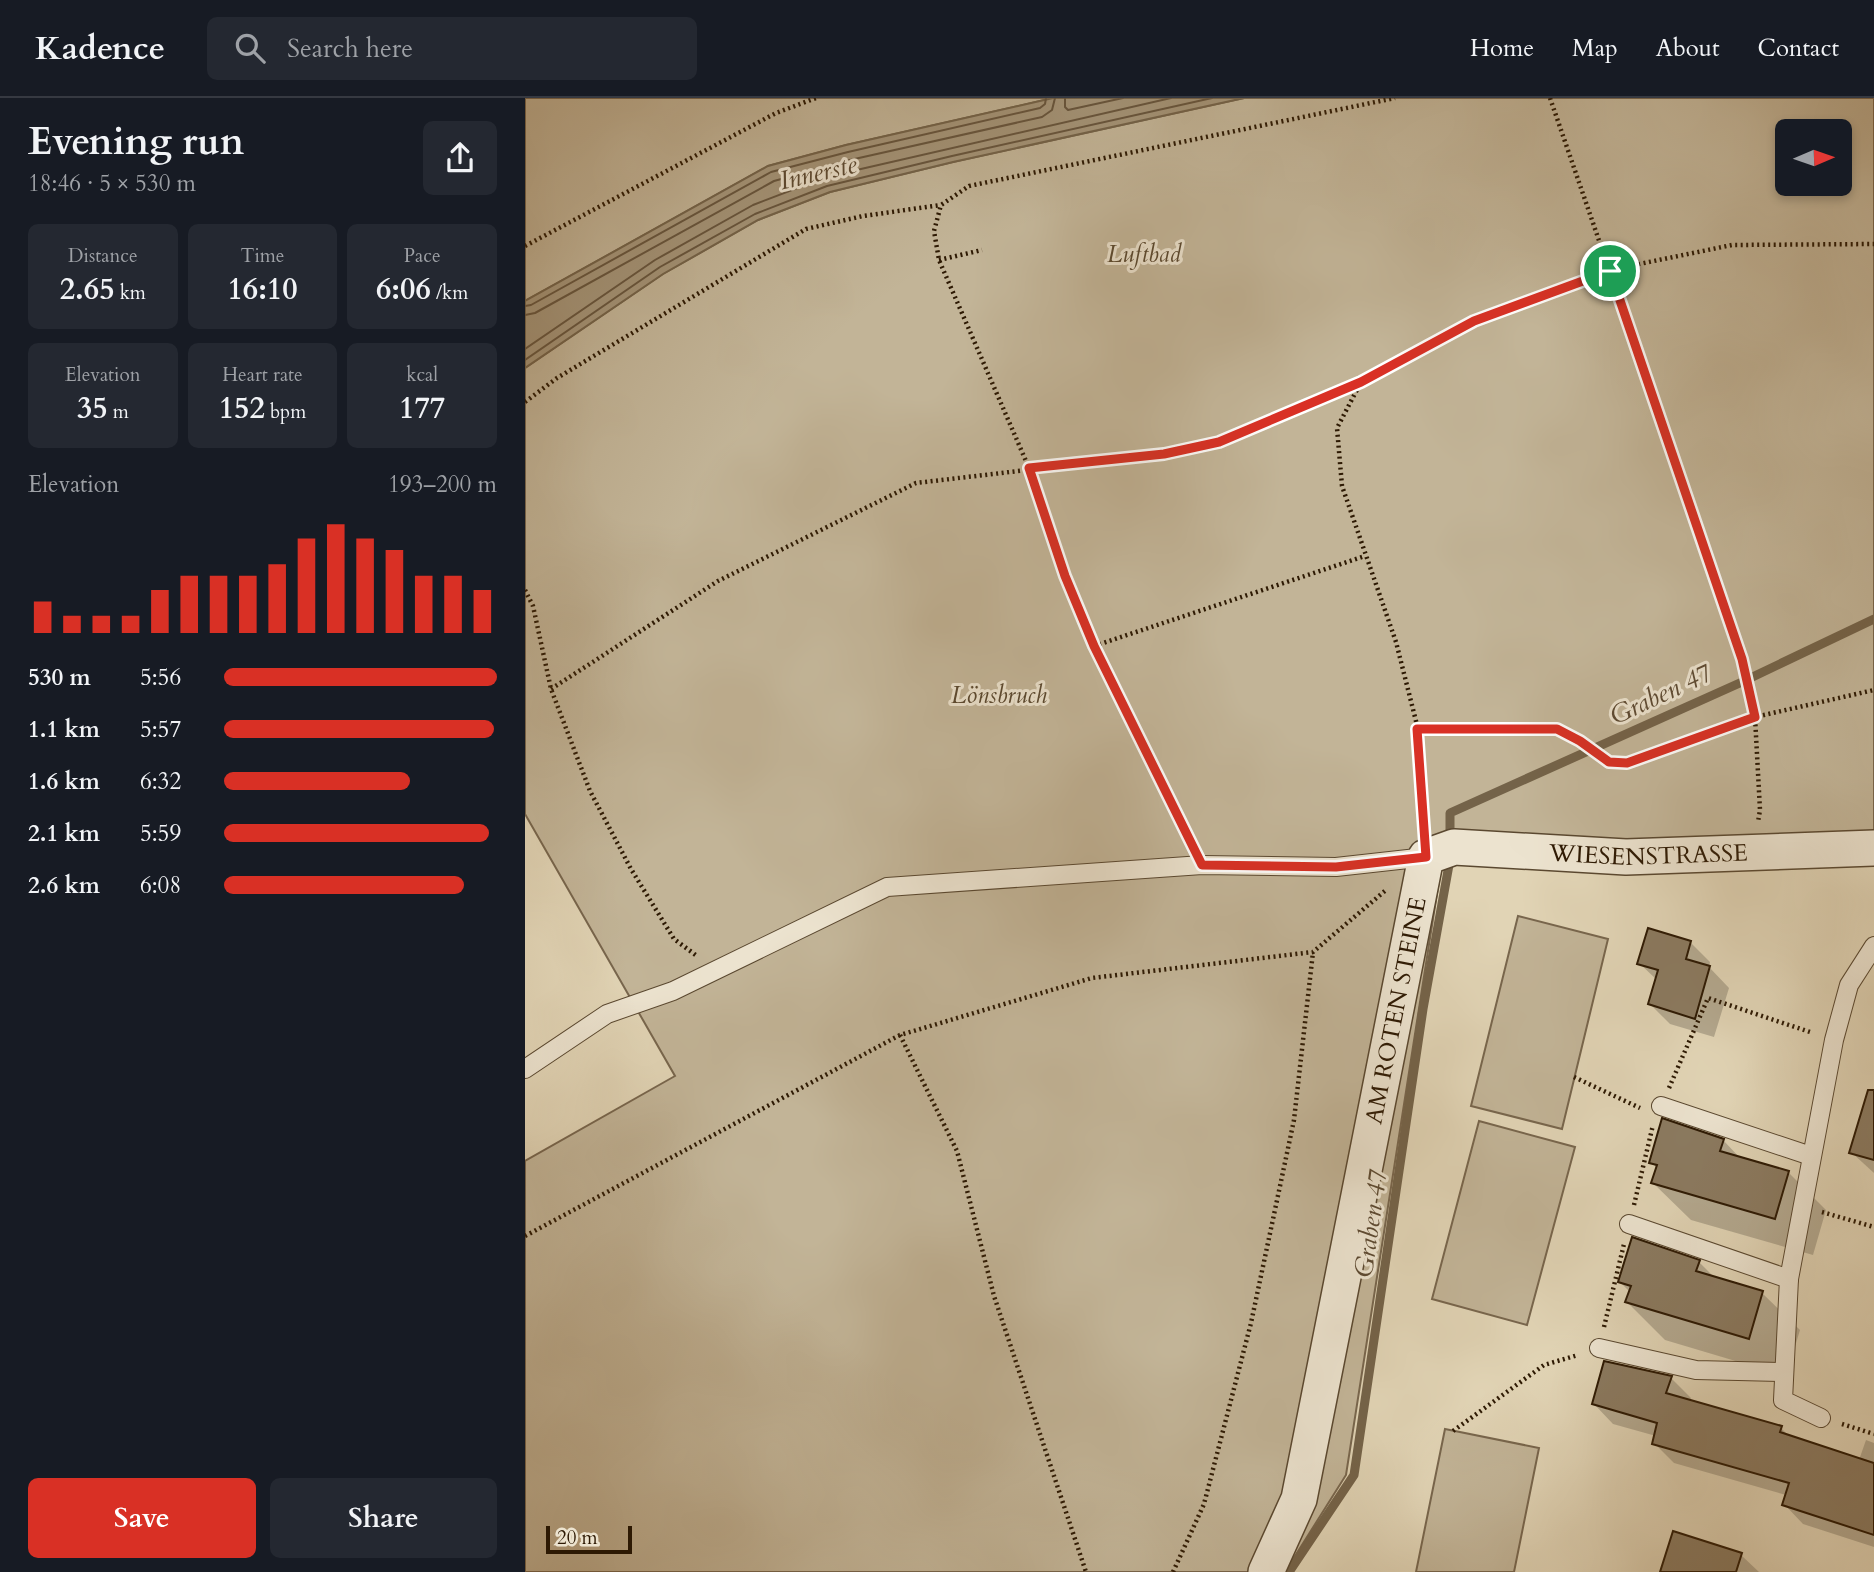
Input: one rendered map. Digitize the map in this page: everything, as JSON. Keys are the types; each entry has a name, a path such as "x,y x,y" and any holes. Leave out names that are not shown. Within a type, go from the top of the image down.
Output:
{"street":[{"name":"WIESENSTRASSE","path":"1426,857 1454,847 1626,857 1874,848"},
{"name":"AM ROTEN STEINE","path":"1266,1572 1299,1499 1426,857"}],"lane":[{"path":"525,1069 607,1014 673,991 887,887 1202,865 1336,867 1426,857"},
{"path":"1821,1418 1783,1400 1789,1279 1834,1040 1849,985 1874,946"},
{"path":"1659,1111 1811,1156"},
{"path":"1629,1224 1789,1279"},
{"path":"1599,1348 1696,1370 1784,1372"}],"path":[{"path":"525,246 776,113 816,98"},
{"path":"525,402 557,378 806,229 863,216 941,205 969,186 1395,98"},
{"path":"1550,98 1742,659 1755,717 1760,810"},
{"path":"941,205 934,232 939,260 1029,468 1065,576 1094,646 1202,865"},
{"path":"551,689 718,581 916,482 1164,454 1219,442 1361,382 1474,321 1610,271 1732,245 1874,244"},
{"path":"939,260 982,250"},
{"path":"525,1236 900,1035 1092,978 1313,952 1426,857 1417,729 1395,642 1342,486 1337,428 1361,382"},
{"path":"1094,646 1365,556"},
{"path":"525,590 533,606 551,689 590,791 631,869 674,939 715,969"},
{"path":"1417,729 1557,729 1580,741 1609,762 1627,763 1755,717 1874,690"},
{"path":"1173,1572 1204,1504 1251,1323 1294,1120 1313,952"},
{"path":"1453,1431 1544,1365 1599,1348 1659,1111 1709,998 1834,1040"},
{"path":"900,1035 957,1151 994,1296 1086,1572"},
{"path":"1574,1077 1659,1111"},
{"path":"1801,1206 1874,1227"},
{"path":"1821,1418 1874,1434"}],"green space":[{"path":"525,98 1053,98 846,145 768,166 525,301"},
{"name":"Lönsbruch","path":"1244,98 1874,98 1874,833 1654,845 1446,836 1346,1475 1285,1572 525,1572 525,1161 675,1076 525,814 525,368 663,274 758,220 830,192"},
{"path":"1518,916 1608,939 1562,1129 1471,1106"},
{"path":"1479,1121 1575,1147 1527,1325 1432,1299"},
{"path":"1445,1429 1539,1448 1514,1572 1416,1572"}],"water":[{"name":"Innerste","path":"1053,98 1244,98 830,192 758,220 663,274 525,368 525,301 768,166 846,145"}],"building":[{"path":"1648,928 1691,941 1686,959 1710,966 1695,1019 1648,1004 1658,970 1637,964"},
{"path":"1868,1090 1874,1090 1874,1160 1849,1153"},
{"path":"1662,1118 1724,1139 1720,1151 1789,1171 1775,1219 1651,1183 1657,1165 1649,1163"},
{"path":"1632,1237 1700,1260 1696,1271 1763,1291 1749,1339 1625,1302 1631,1286 1618,1282"},
{"path":"1604,1361 1672,1376 1666,1393 1782,1426 1780,1432 1874,1463 1874,1535 1782,1505 1789,1483 1652,1444 1657,1423 1592,1404"},
{"path":"1673,1531 1742,1553 1736,1572 1660,1572"}],"waterway":[{"name":"Graben 47","path":"1450,840 1450,813 1742,682 1874,619"},
{"name":"Graben 47","path":"1289,1572 1354,1475 1423,1009 1449,865"}],"route":[{"path":"1610,271 1742,659 1755,717 1627,763 1609,762 1580,741 1557,729 1417,729 1426,857 1336,867 1202,865 1094,646 1065,576 1029,468 1164,454 1219,442 1361,382 1474,321 1610,271"}],"park label":[{"name":"Luftbad","path":"1144,254"}]}
